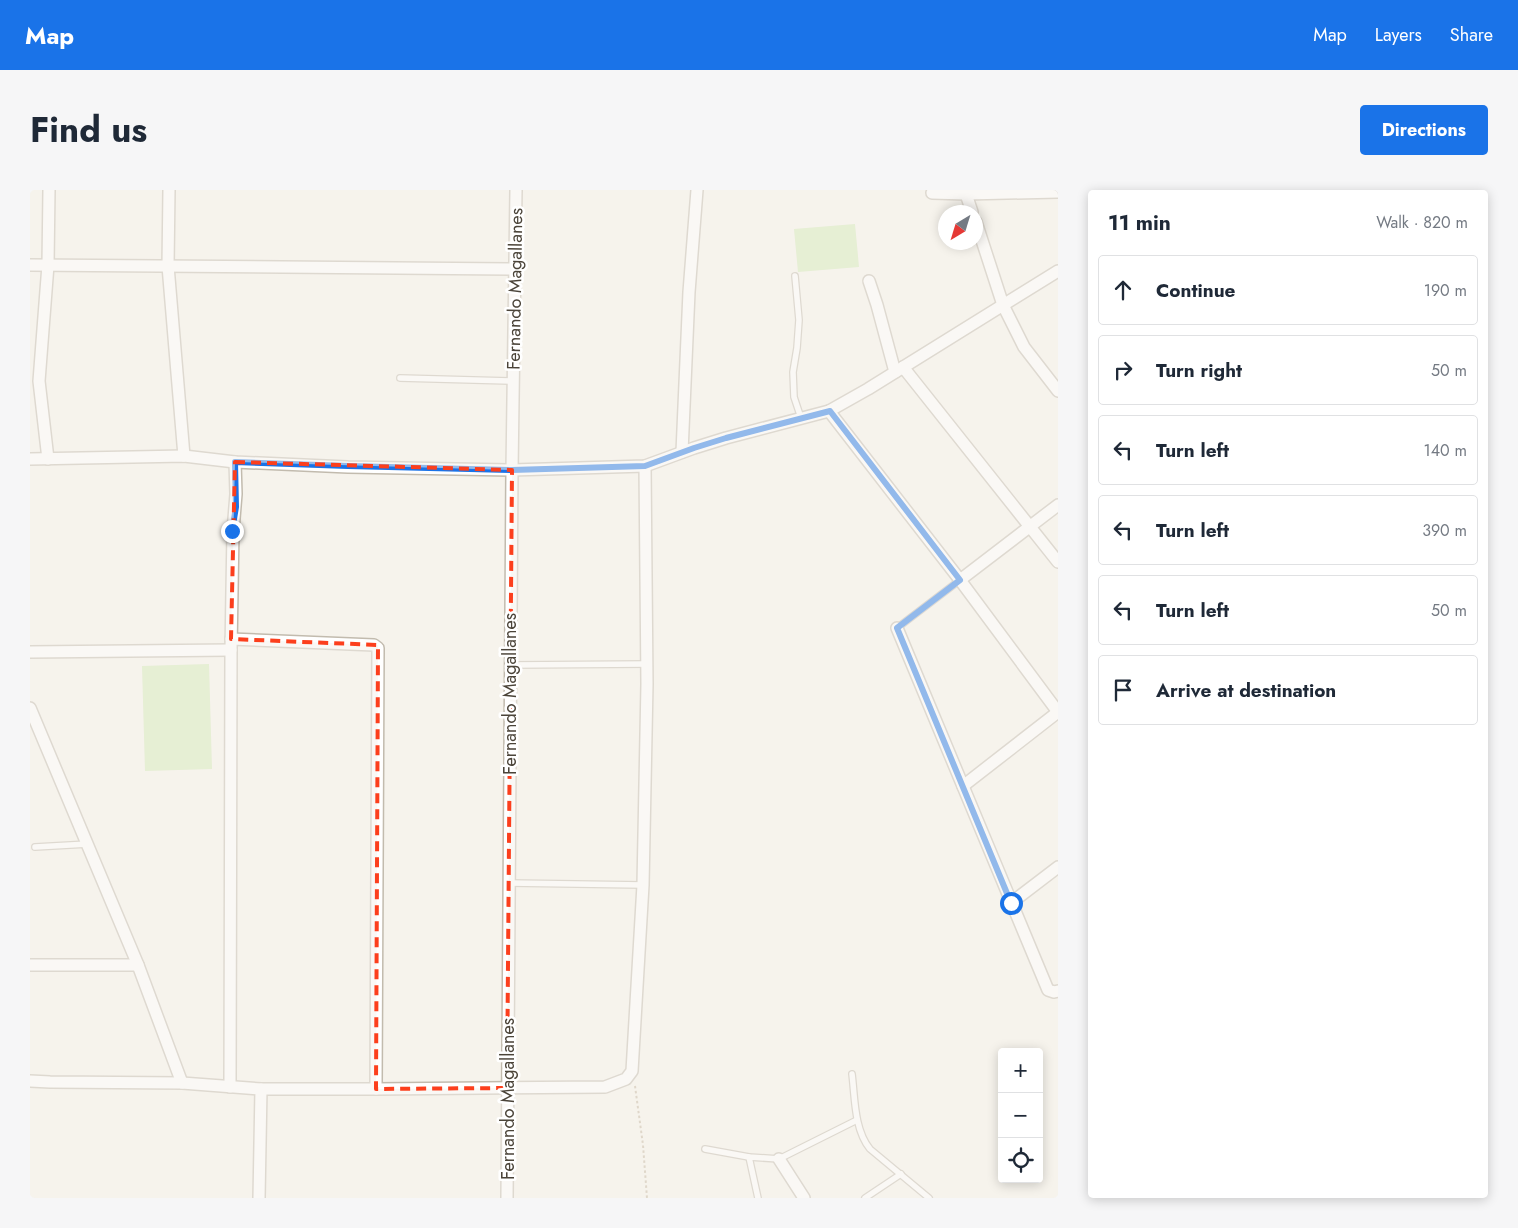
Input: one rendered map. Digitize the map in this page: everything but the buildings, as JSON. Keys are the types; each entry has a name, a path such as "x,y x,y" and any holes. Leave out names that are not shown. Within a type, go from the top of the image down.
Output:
{"street":[{"path":"48,459 39,381 48,265 49,190"},
{"path":"168,190 168,266 184,456"},
{"name":"Fernando Magallanes","path":"507,1198 516,190"},
{"path":"682,452 689,292 697,190"},
{"path":"932,193 1058,192"},
{"path":"966,194 970,205"},
{"path":"983,244 1003,305 1024,347 1058,391"},
{"path":"30,265 516,269"},
{"path":"30,459 184,456 235,462 512,470 645,466 726,438 830,411 1058,271"},
{"path":"869,281 899,369 1058,562"},
{"path":"830,411 960,580 1058,712 963,786"},
{"path":"230,1087 231,645 232,531 236,494 235,462"},
{"path":"30,1081 182,1083 261,1089 605,1087 626,1078 632,1072 643,885 647,664 645,466"},
{"path":"960,580 1058,505"},
{"path":"897,628 1048,990 1058,991"},
{"path":"30,652 231,645 374,645 378,648 376,1089"},
{"path":"30,708 138,966 182,1083"},
{"path":"1011,903 1058,867"},
{"path":"30,965 138,966"},
{"path":"259,1198 261,1089"},
{"path":"779,1159 804,1198"}],"lane":[{"path":"795,276 799,320 793,372 794,397 801,418"},
{"path":"400,378 514,380"},
{"path":"897,628 960,580"},
{"path":"511,665 647,664"},
{"path":"35,847 88,844"},
{"path":"509,883 643,885"},
{"path":"852,1074 857,1120 865,1143 929,1198"},
{"path":"705,1149 779,1159 857,1120"},
{"path":"750,1156 758,1198"},
{"path":"865,1198 900,1174"}],"path":[{"path":"632,1072 643,1145 647,1198"}],"highlighted area":[{"path":"235,462 512,470 507,1088 376,1089 378,645 231,639"}],"green space":[{"path":"855,224 859,267 798,272 794,229"},
{"path":"209,664 212,769 145,771 142,666"}],"route":[{"path":"232,531 236,507 235,462 512,470 645,466 726,438 830,411 960,580 897,628 1011,903"}]}
